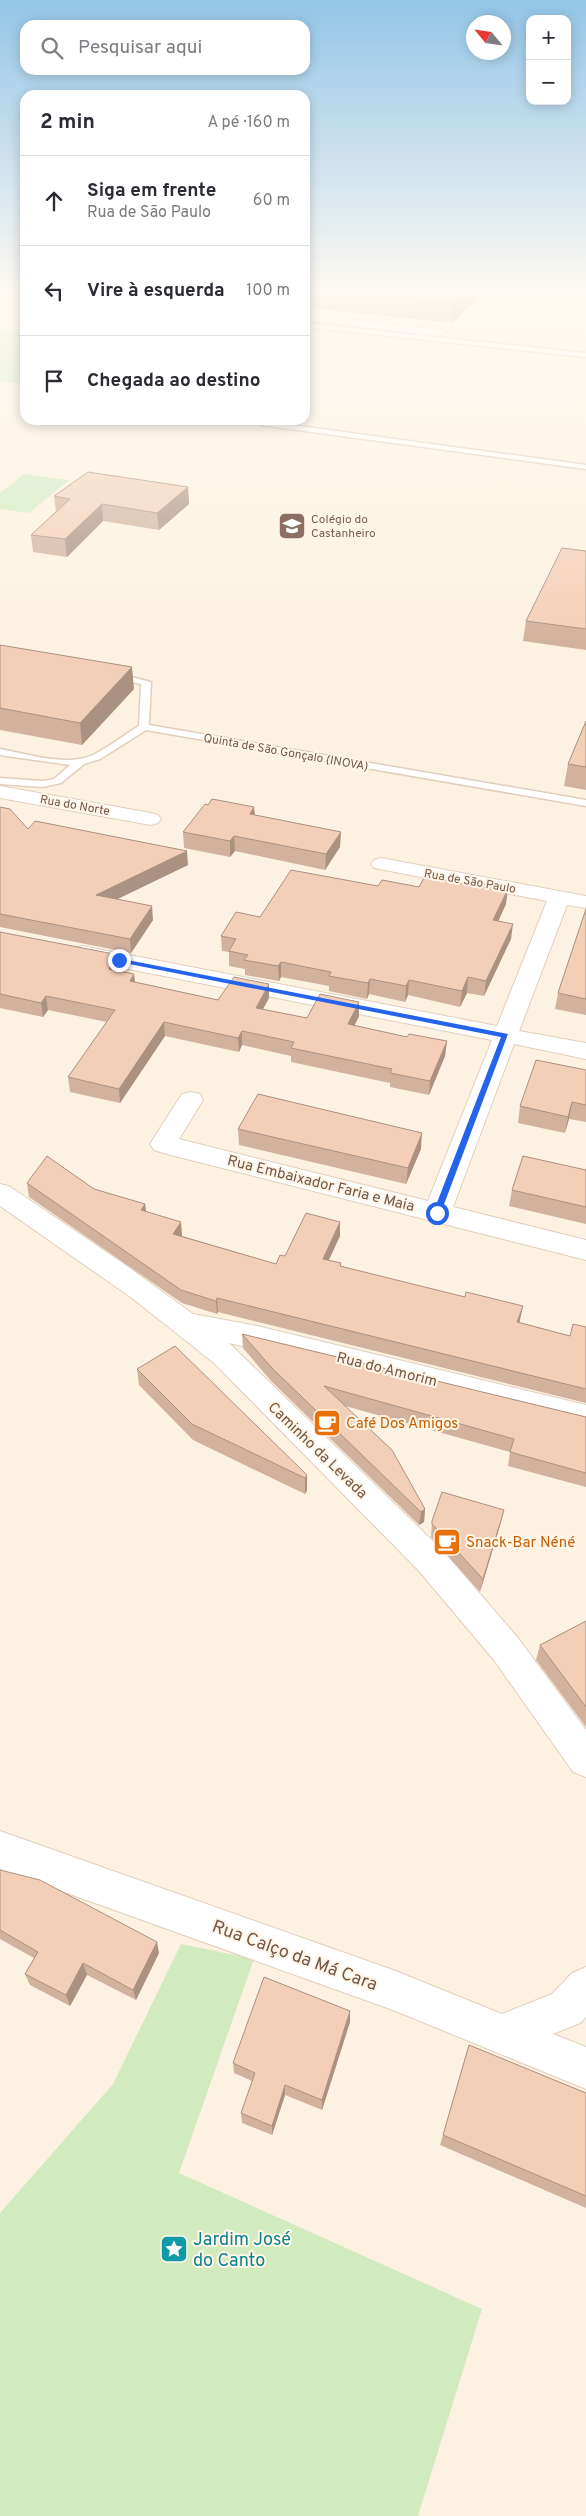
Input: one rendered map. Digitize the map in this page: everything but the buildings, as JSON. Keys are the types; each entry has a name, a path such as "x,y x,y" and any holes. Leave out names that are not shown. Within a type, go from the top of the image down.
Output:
{"street":[{"name":"Rua do Norte","path":"0,792 151,819"},
{"name":"Rua de São Paulo","path":"381,864 586,902"},
{"path":"437,1213 559,897"},
{"path":"64,949 586,1051"},
{"name":"Rua Embaixador Faria e Maia","path":"191,1100 163,1144 586,1250"},
{"name":"Caminho da Levada","path":"0,1193 187,1323 224,1355 431,1560 506,1649 586,1760"},
{"name":"Rua do Amorim","path":"187,1323 257,1337 586,1417"},
{"name":"Rua Calço da Má Cara","path":"0,1850 384,1986 586,2068"},
{"path":"502,2034 566,2009 586,1988"}],"lane":[{"path":"279,425 586,467"},
{"path":"0,752 58,762 80,762 96,757 144,727 146,682 107,675"},
{"name":"Quinta de São Gonçalo (INOVA)","path":"144,727 586,803"},
{"path":"0,781 42,784 57,781 80,762"}],"green space":[{"path":"24,474 69,480 29,513 0,509 0,493"},
{"name":"Jardim José do Canto","path":"181,1944 254,1959 179,2173 482,2309 418,2516 0,2516 0,2213 113,2084"}],"place":[{"name":"Colégio do Castanheiro","path":"292,526"},
{"name":"Café Dos Amigos","path":"327,1423"},
{"name":"Snack-Bar Néné","path":"447,1542"},
{"name":"Jardim José do Canto","path":"174,2249"}],"route":[{"path":"119,960 505,1036 437,1213"}]}
